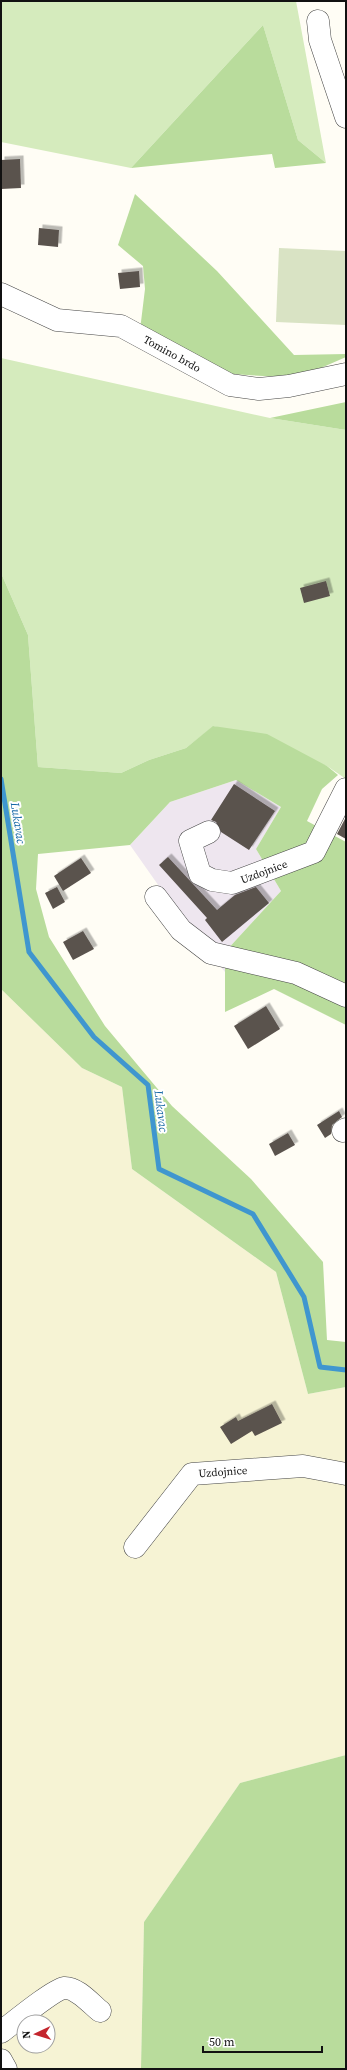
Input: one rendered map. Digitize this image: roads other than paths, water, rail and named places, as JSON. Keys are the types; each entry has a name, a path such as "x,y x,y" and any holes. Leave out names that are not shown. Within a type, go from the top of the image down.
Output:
{"street":[{"path":"318,21 320,40 346,117"},
{"name":"Tomino brdo","path":"1,294 57,320 121,326 230,385 266,388 289,386 346,374"},
{"name":"Uzdojnice","path":"209,832 190,841 200,874 212,880 232,883 314,852 346,789"},
{"path":"156,897 181,930 211,953 296,972 346,996"},
{"name":"Uzdojnice","path":"135,1547 192,1474 303,1466 346,1474"},
{"path":"1,2032 53,1994 64,1988 75,1991 100,2011"},
{"path":"1,2060 6,2069"}],"waterway":[{"name":"Lukavac","path":"1,779 29,952 94,1037 148,1085 159,1169 253,1214 304,1297 320,1367 346,1370"}]}
